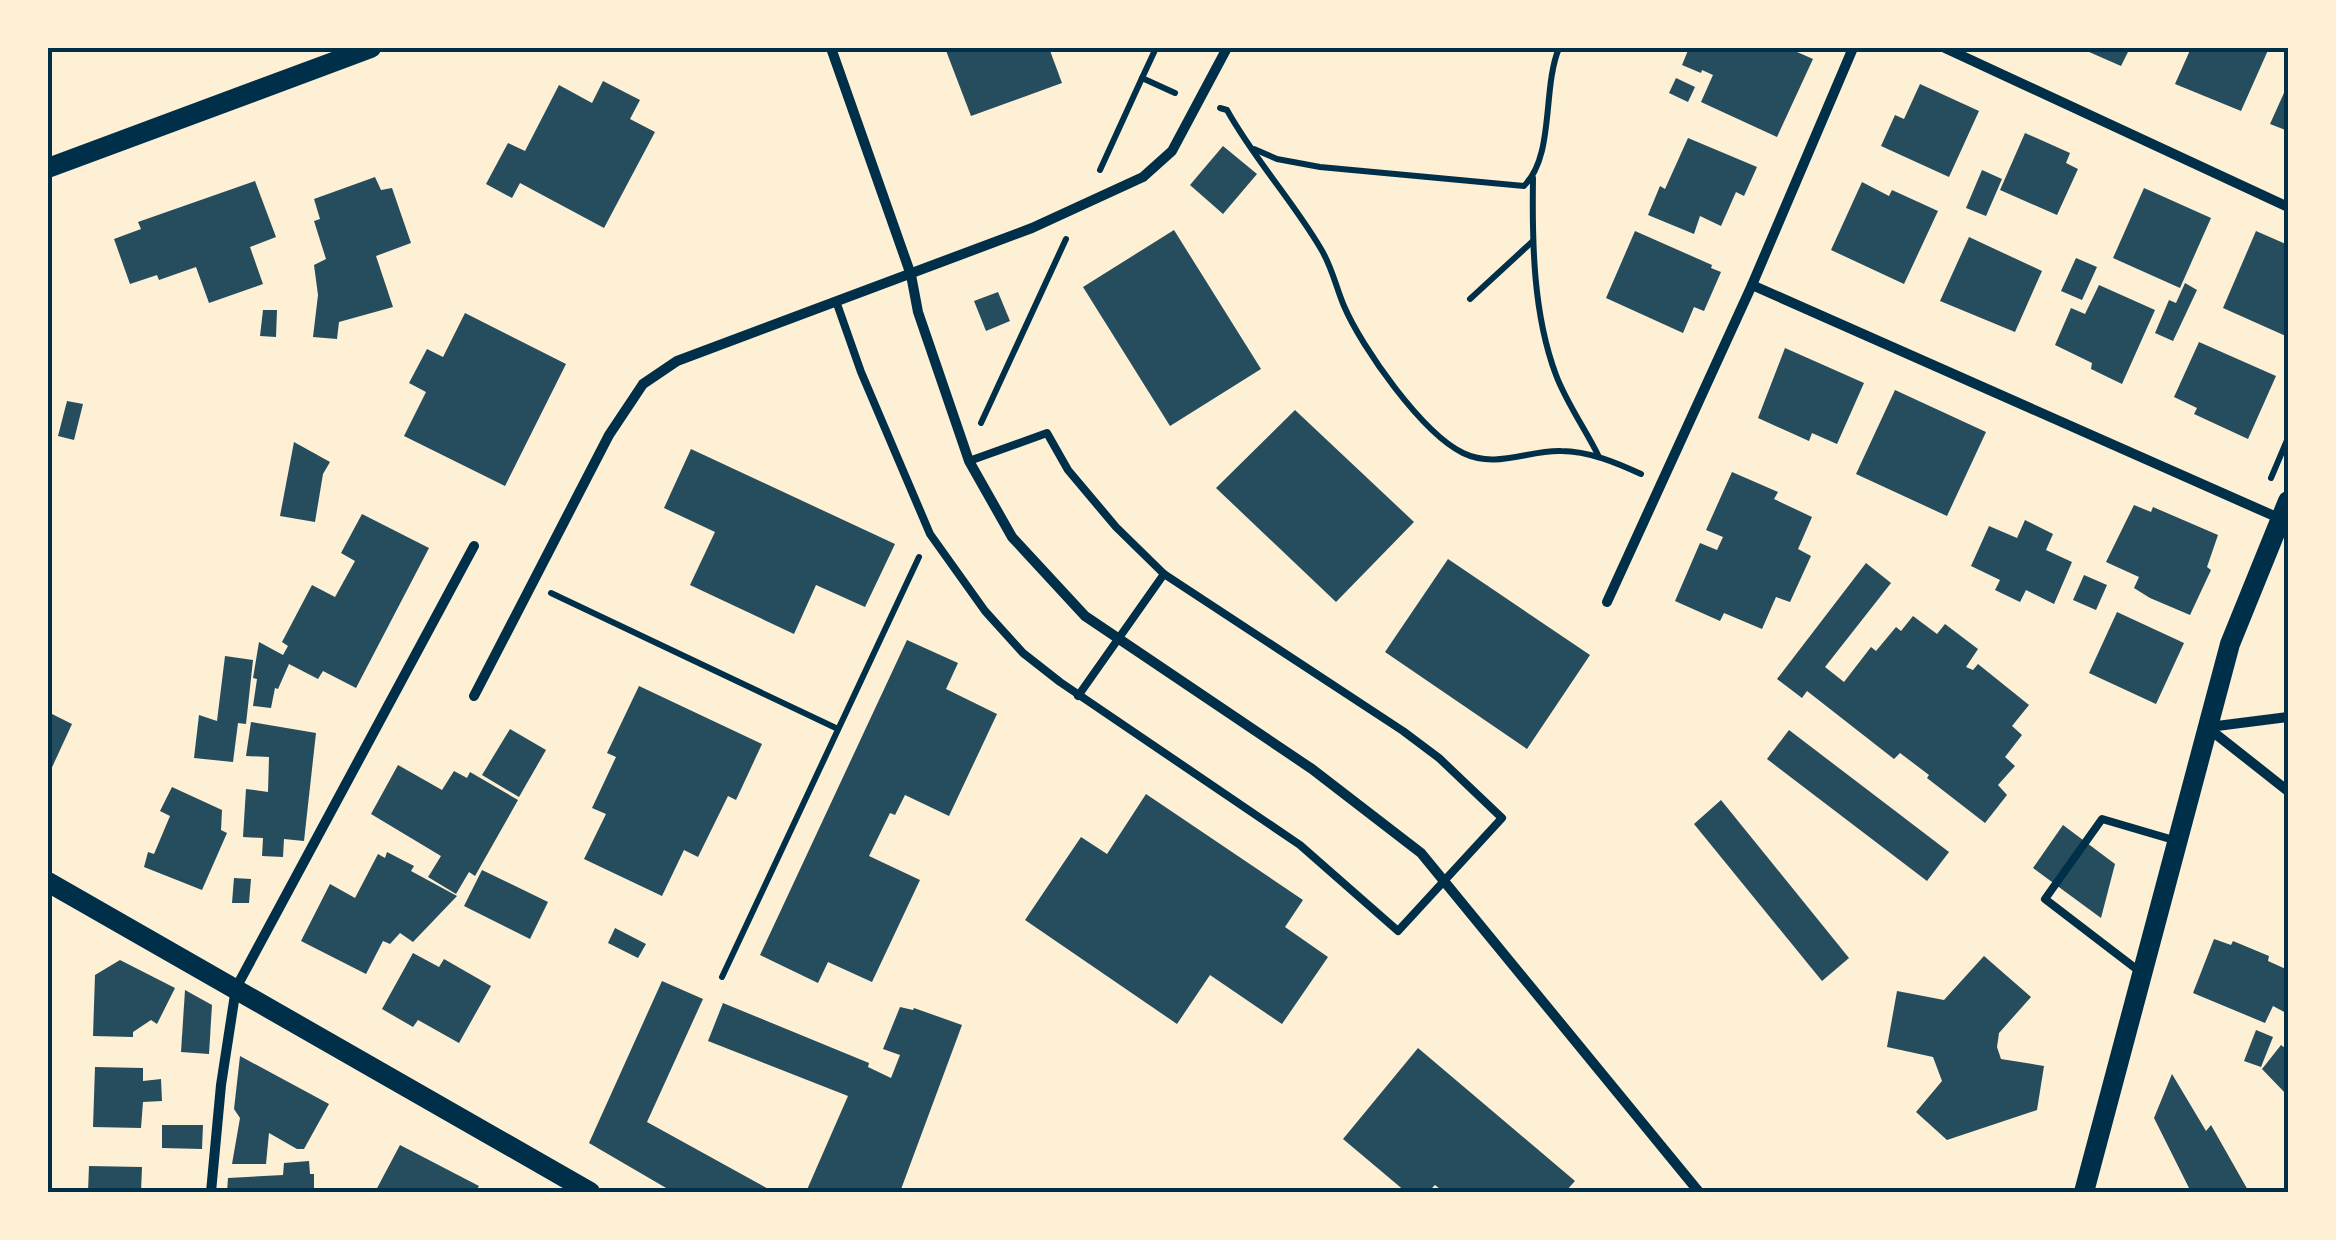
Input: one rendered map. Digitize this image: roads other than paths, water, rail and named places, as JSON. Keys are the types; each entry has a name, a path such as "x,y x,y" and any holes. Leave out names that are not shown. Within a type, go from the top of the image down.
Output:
{"main road":[{"path":"48,168 371,48"},
{"path":"2084,1192 2230,644 2285,510"},
{"path":"48,882 590,1192"}],"street":[{"path":"831,48 912,275 918,312 968,458 1012,537 1084,616 1312,769 1421,853 1700,1192"},
{"path":"474,696 609,435 643,384 678,361 1032,228 1142,176 1172,151 1227,48"},
{"path":"1607,602 1752,285 1852,48"},
{"path":"1946,48 2288,208"},
{"path":"1752,285 2285,510"},
{"path":"211,1192 221,1085 236,988 474,546"},
{"path":"2208,727 2288,717"},
{"path":"2208,727 2288,792"}],"lane":[{"path":"836,301 861,372 930,534 985,611 1023,653 1078,696 1300,845 1398,931 1502,818 1439,758 1403,731 1164,574 1068,470 1047,433 968,458"},
{"path":"1078,696 1164,574"},
{"path":"2141,972 2044,899 2102,819 2176,841"}]}
